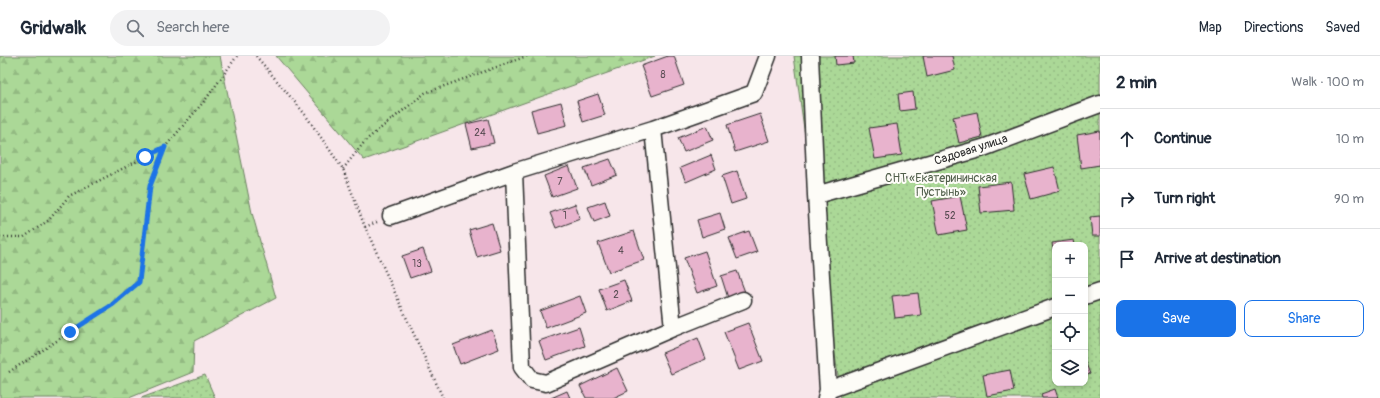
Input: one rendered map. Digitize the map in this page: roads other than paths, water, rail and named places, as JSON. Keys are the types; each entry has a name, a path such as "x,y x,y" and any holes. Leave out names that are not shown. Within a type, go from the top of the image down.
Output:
{"street":[{"path":"391,216 514,172 653,129 754,94 768,56"},
{"path":"810,56 827,394 1052,308"},
{"name":"Садовая улица","path":"816,195 983,148 1100,104"},
{"path":"653,129 673,328"},
{"path":"514,172 522,367 532,380 546,383 673,328 743,300"},
{"path":"1088,295 1100,291"}],"park label":[{"name":"СНТ «Екатерининская Пустынь»","path":"941,185"}]}
